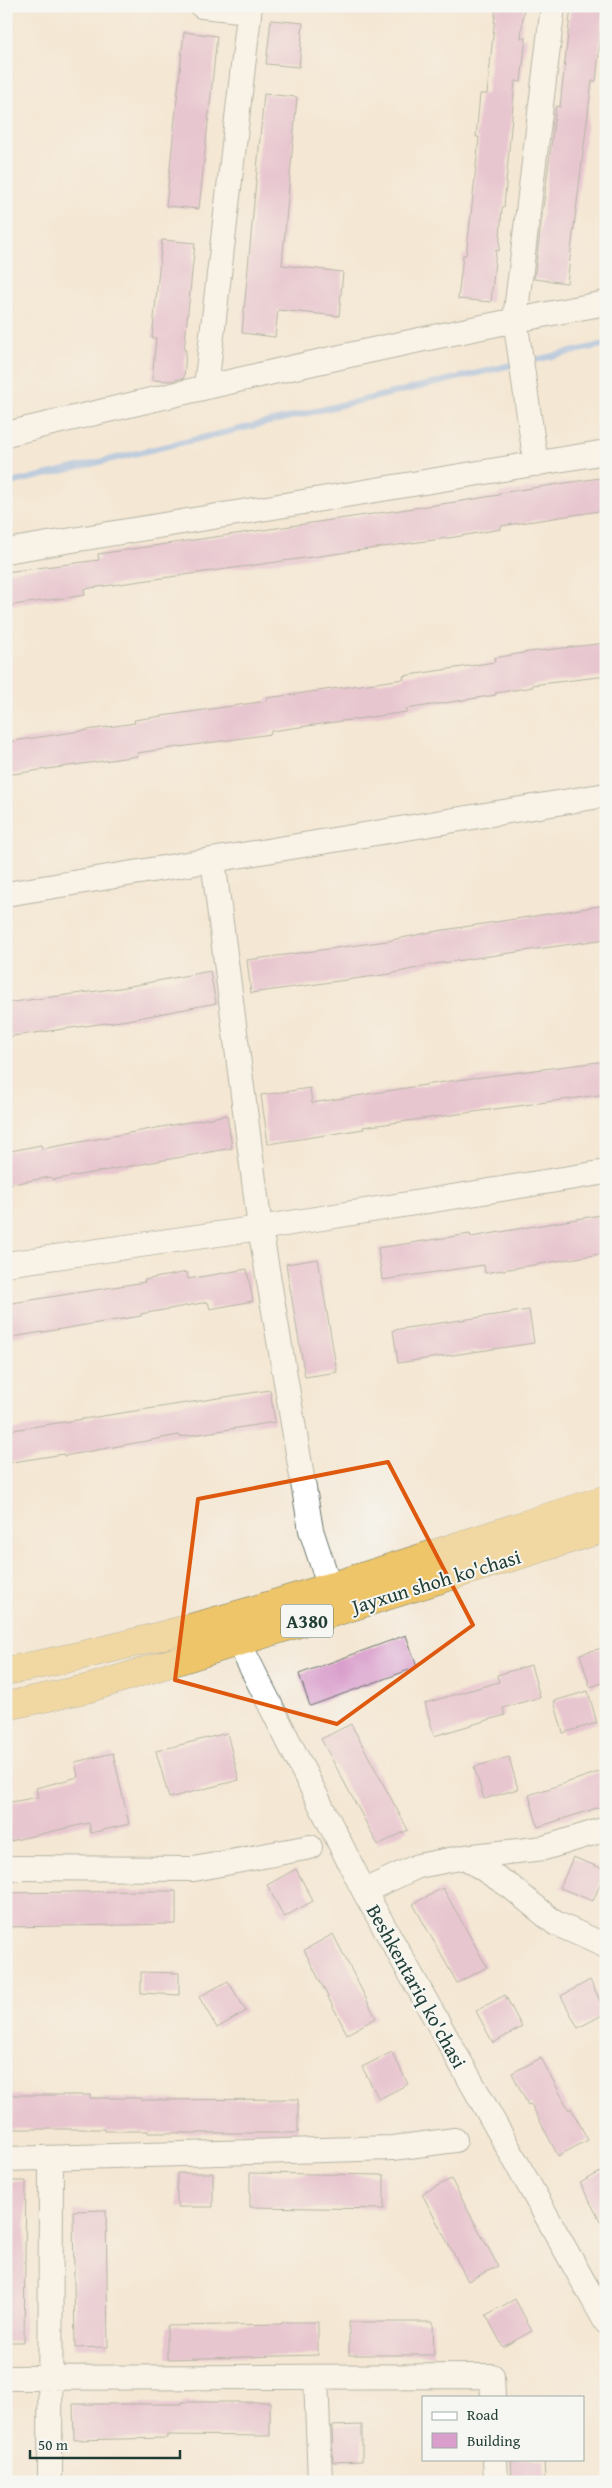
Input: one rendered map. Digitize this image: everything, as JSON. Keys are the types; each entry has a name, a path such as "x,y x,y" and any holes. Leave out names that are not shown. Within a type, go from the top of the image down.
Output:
{"highway":[{"name":"Jayxun shoh ko'chasi","path":"6,1671 61,1661 193,1627 606,1499"},
{"name":"Jayxun shoh ko'chasi","path":"6,1706 90,1688 606,1528"}],"street":[{"path":"202,6 249,8 206,387"},
{"path":"536,464 516,330 553,6"},
{"path":"6,434 206,387 516,330 606,302"},
{"path":"6,551 606,452"},
{"path":"6,894 606,795"},
{"path":"213,860 260,1228 311,1530 329,1585"},
{"path":"6,1264 260,1228 606,1172"},
{"name":"Beshkentariq ko'chasi","path":"239,1643 364,1891 606,2322"},
{"path":"364,1891 418,1866 465,1857 544,1848 606,1829"},
{"path":"6,1868 194,1869 310,1847"},
{"path":"465,1857 511,1887 555,1923 606,1946"},
{"path":"6,2159 393,2148 455,2140"},
{"path":"50,2482 51,2159"},
{"path":"6,2378 492,2376 493,2396"},
{"path":"316,2377 320,2482"},
{"path":"495,2460 496,2482"}],"highlighted area":[{"path":"388,1462 473,1625 337,1724 175,1680 198,1499"}],"building":[{"path":"496,6 524,6 521,38 526,38 521,82 515,81 504,207 502,207 499,251 496,250 491,302 458,299 463,255 466,255 471,215 479,137 476,137 480,94 487,94"},
{"path":"571,6 604,6 596,81 592,81 567,283 534,279 556,106 560,107"},
{"path":"271,20 303,23 299,67 266,64"},
{"path":"184,32 217,36 199,209 166,206"},
{"path":"264,94 297,97 282,265 343,272 339,316 278,310 275,337 242,333"},
{"path":"162,240 195,243 184,350 186,350 184,378 170,381 152,380 156,338 152,338"},
{"path":"606,477 606,510 501,526 501,529 455,537 84,589 85,595 6,606 6,572 99,560 98,554 462,501 499,495 499,493"},
{"path":"606,643 606,676 532,685 533,687 495,693 496,695 406,709 407,712 271,731 271,734 137,753 138,756 6,775 6,742 135,723 134,720 267,701 267,698 404,679 403,676 495,662 494,658 529,652"},
{"path":"606,905 606,939 435,964 390,974 251,993 247,960 387,941 431,932"},
{"path":"210,971 216,1003 128,1020 6,1037 6,1003 120,988"},
{"path":"606,1061 606,1094 363,1127 364,1129 268,1144 261,1095 310,1088 312,1103 450,1081"},
{"path":"227,1115 232,1148 52,1180 51,1177 6,1185 6,1152 41,1145 42,1149"},
{"path":"606,1214 606,1253 485,1273 484,1265 382,1280 378,1248 470,1234 471,1237"},
{"path":"318,1259 337,1372 305,1377 286,1264"},
{"path":"247,1269 253,1301 210,1309 208,1302 141,1314 141,1316 6,1338 6,1304 145,1282 144,1280 187,1272 188,1279"},
{"path":"529,1310 534,1343 398,1363 393,1330"},
{"path":"270,1390 275,1422 180,1437 179,1435 64,1456 64,1454 6,1463 6,1431"},
{"path":"406,1635 417,1667 310,1706 299,1674"},
{"path":"606,1647 606,1682 590,1687 580,1654"},
{"path":"531,1665 540,1697 503,1708 505,1715 434,1736 425,1703 499,1682 497,1675"},
{"path":"588,1691 597,1723 563,1733 554,1701"},
{"path":"351,1724 408,1830 378,1845 321,1739"},
{"path":"227,1733 239,1780 169,1798 156,1751"},
{"path":"113,1753 129,1824 91,1833 89,1823 6,1842 6,1803 38,1797 36,1788 78,1777 75,1762"},
{"path":"509,1757 518,1789 484,1799 474,1767"},
{"path":"602,1771 606,1782 606,1805 538,1827 529,1795"},
{"path":"573,1857 606,1870 593,1901 560,1888"},
{"path":"296,1869 313,1901 284,1917 267,1885"},
{"path":"443,1888 487,1967 457,1983 413,1904"},
{"path":"176,1891 176,1924 6,1927 6,1893"},
{"path":"333,1934 376,2018 347,2034 304,1950"},
{"path":"141,1972 179,1973 179,1995 141,1993"},
{"path":"590,1980 606,2013 578,2028 561,1996"},
{"path":"228,1981 246,2011 217,2028 199,1997"},
{"path":"505,1995 522,2027 493,2043 476,2011"},
{"path":"392,2052 408,2084 379,2099 362,2067"},
{"path":"541,2058 569,2110 571,2108 588,2140 558,2156 531,2104 528,2105 512,2073"},
{"path":"10,2095 90,2095 90,2098 141,2098 141,2100 298,2099 298,2133 148,2133 148,2131 105,2131 105,2129 10,2129"},
{"path":"606,2169 606,2232 580,2183"},
{"path":"177,2173 213,2173 213,2207 177,2207"},
{"path":"250,2173 384,2175 384,2209 250,2207"},
{"path":"451,2179 498,2266 468,2281 422,2194"},
{"path":"6,2181 26,2181 24,2342 6,2342"},
{"path":"106,2210 108,2347 75,2348 73,2211"},
{"path":"515,2299 532,2331 503,2347 486,2315"},
{"path":"282,2322 318,2322 318,2355 167,2359 167,2326 282,2324"},
{"path":"349,2322 433,2322 434,2355 349,2355"},
{"path":"182,2402 270,2402 270,2436 167,2435 167,2438 74,2440 73,2404 182,2404"},
{"path":"362,2425 362,2461 333,2462 332,2426"},
{"path":"511,2460 544,2460 545,2482 512,2482"}],"waterway":[{"path":"526,362 606,344"},
{"path":"6,484 516,364"}]}
